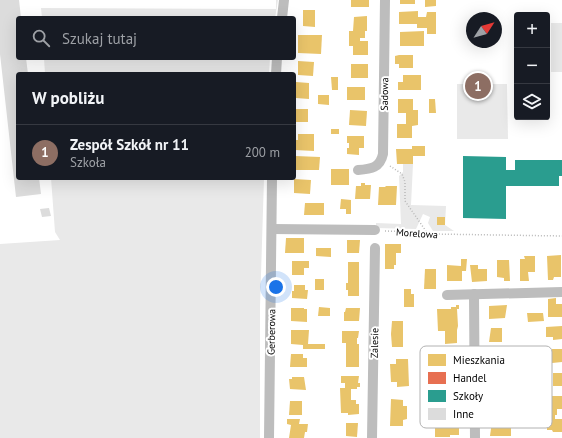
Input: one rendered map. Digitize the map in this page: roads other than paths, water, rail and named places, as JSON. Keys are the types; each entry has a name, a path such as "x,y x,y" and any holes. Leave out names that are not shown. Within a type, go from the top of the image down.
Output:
{"street":[{"path":"282,16 284,0"},
{"name":"Sadowa","path":"358,170 375,166 381,160 383,154 385,0"},
{"path":"276,72 278,60"},
{"name":"Gerberowa","path":"269,438 272,180"},
{"path":"272,228 375,230"},
{"name":"Zalesie","path":"372,438 375,248"},
{"path":"447,295 562,292"},
{"path":"474,294 474,346"},
{"path":"475,428 475,438"}],"place":[{"name":"Zespół Szkół nr 11","path":"478,86"}]}
